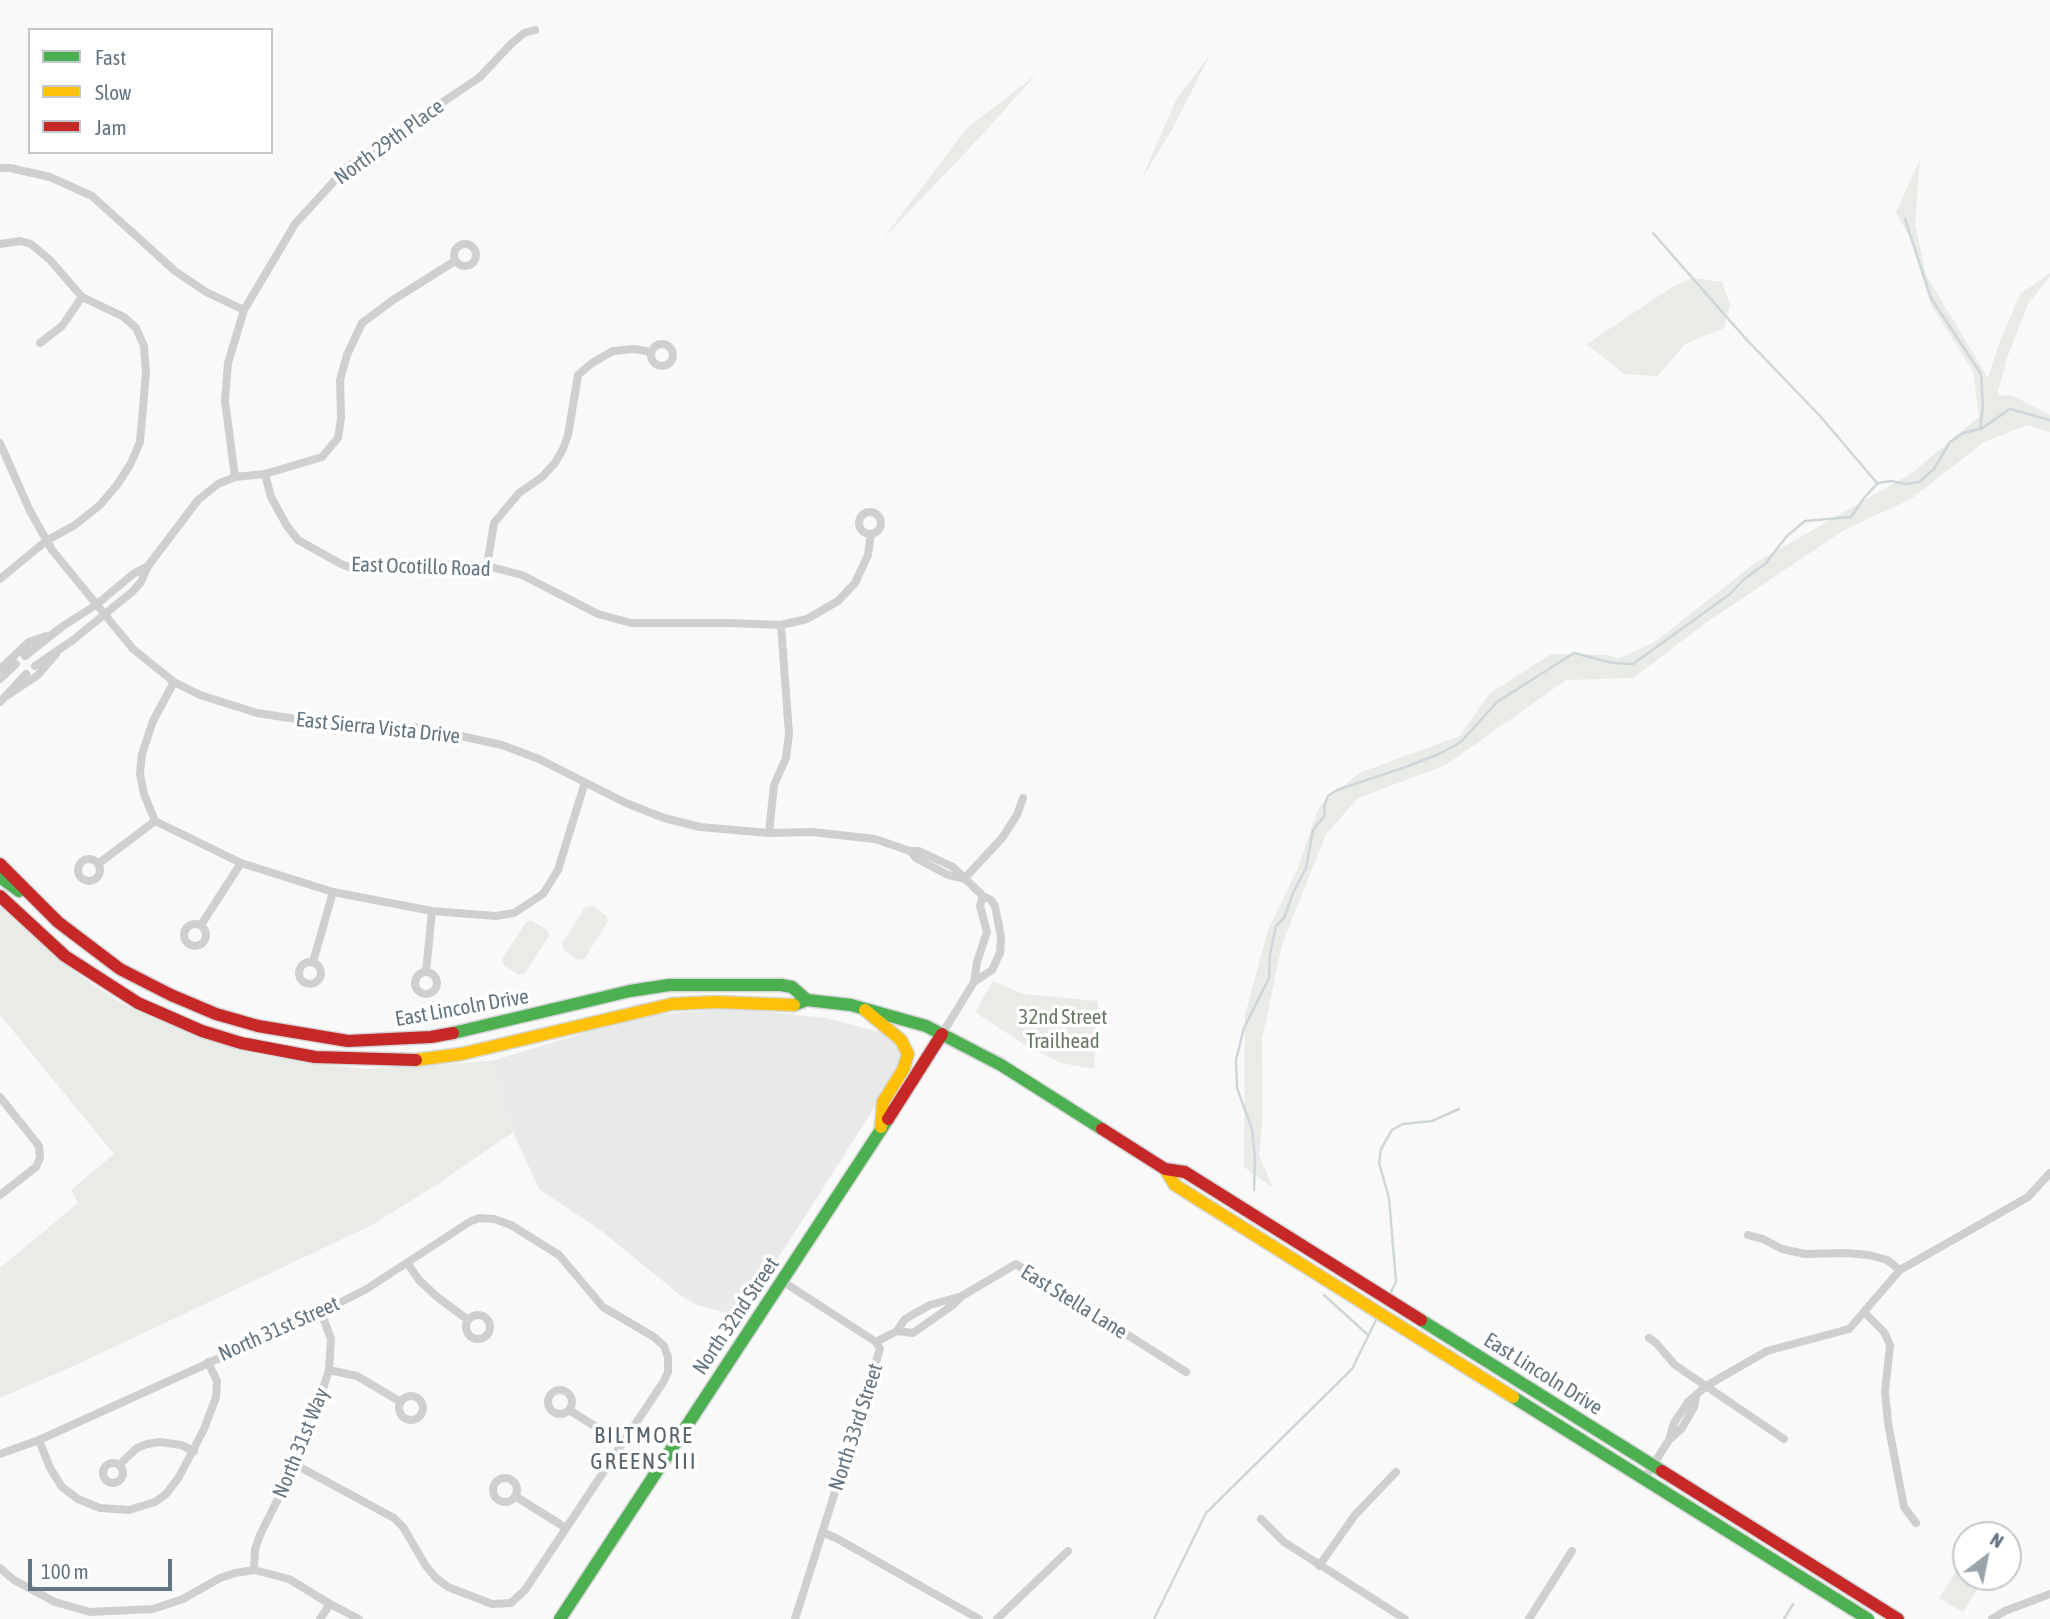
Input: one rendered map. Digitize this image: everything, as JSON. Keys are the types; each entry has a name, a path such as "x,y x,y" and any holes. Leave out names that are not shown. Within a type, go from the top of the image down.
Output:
{"main road":[{"name":"East Lincoln Drive","path":"0,864 70,933 120,969 216,1014 258,1026 335,1039 400,1040 431,1037 481,1028 630,991 668,985 781,985 792,987 807,1000"},
{"path":"0,877 34,900"},
{"name":"East Lincoln Drive","path":"0,896 65,956 138,1003 202,1031 241,1043 315,1057 408,1061 461,1054 672,1004 716,1002 790,1006 807,1000 886,1013 942,1034 1001,1065 1166,1169 1185,1172 1898,1619"},
{"path":"862,1008 901,1040 908,1054 903,1070 883,1102 880,1131"},
{"name":"North 32nd Street","path":"560,1619 942,1034"},
{"name":"East Lincoln Drive","path":"1166,1169 1175,1185 1868,1619"},
{"path":"1362,1302 1370,1289"}],"street":[{"name":"North 29th Place","path":"235,477 225,401 228,363 244,310 295,224 347,167 480,76 510,44 524,33 535,30"},
{"path":"0,168 50,177 92,196 175,271 206,292 244,310"},
{"path":"0,244 20,241 31,244 50,260 82,297 124,317 136,328 144,346 146,373 139,442 130,465 100,505 75,525 46,541 0,579"},
{"path":"35,667 104,616 141,582 148,566 198,500 218,484 235,477 265,474 322,457 338,438 341,418 340,380 347,355 362,323 455,261"},
{"path":"40,343 62,326 82,297"},
{"path":"487,566 494,523 519,493 542,477 563,449 568,435 578,375 613,351 634,349 651,352"},
{"name":"East Sierra Vista Drive","path":"0,443 46,541 104,616 133,649 174,682 200,695 257,713 322,723 424,728 473,738 539,759 626,803 664,818 700,827 769,833 812,832 874,839 910,851 916,858 948,875 964,879 991,900 999,922"},
{"name":"East Ocotillo Road","path":"265,474 271,497 298,540 341,564 354,569 426,564 487,566 522,575 598,614 631,623 781,625 807,619 838,601 855,583 868,555 871,534"},
{"path":"25,656 52,634 96,605 133,574 148,566"},
{"path":"769,833 774,785 786,758 789,734 781,625"},
{"path":"0,669 29,642 52,634"},
{"path":"3,699 38,675 61,647"},
{"path":"0,678 16,664"},
{"path":"3,699 26,674"},
{"path":"174,682 153,721 142,754 140,774 155,821 241,863 333,892 432,911 496,916 514,913 543,894 558,870 585,782"},
{"path":"964,879 1002,838 1017,815 1023,799"},
{"path":"98,864 155,821"},
{"path":"201,925 241,863"},
{"path":"313,962 333,892"},
{"path":"942,1034 974,982 977,962 987,932 980,906 983,896"},
{"path":"426,972 432,911"},
{"path":"974,982 992,970 1000,953 999,922 985,924"},
{"path":"0,1097 39,1146 40,1158 36,1167 0,1195"},
{"path":"1644,1479 1669,1440 1682,1428 1694,1407 1696,1396 1706,1386 1767,1351 1849,1329 1900,1270 2028,1197 2050,1173"},
{"name":"North 31st Street","path":"0,1454 39,1440 321,1312 408,1264 471,1221 480,1219 494,1219 511,1225 559,1255 603,1307 654,1337 664,1346 668,1357 668,1372 525,1590 511,1603 492,1604 448,1587 426,1566 403,1527 394,1518 296,1465"},
{"path":"1748,1235 1782,1249 1805,1254 1845,1253 1887,1259 1900,1270"},
{"path":"408,1264 419,1280 436,1296 468,1320"},
{"name":"East Stella Lane","path":"897,1331 914,1333 953,1306 962,1296 1016,1264 1186,1372"},
{"name":"North 33rd Street","path":"782,1281 876,1342 880,1349 795,1619"},
{"name":"East Stella Lane","path":"876,1342 897,1331 905,1319 914,1314 948,1298 962,1296"},
{"name":"North 31st Way","path":"254,1570 255,1549 260,1535 296,1465 329,1370 331,1339 321,1312"},
{"path":"1865,1313 1884,1332 1890,1345 1885,1392 1888,1423 1904,1507 1916,1523"},
{"path":"1649,1338 1675,1365 1784,1439"},
{"path":"39,1440 50,1468 62,1487 78,1499 100,1508 129,1510 155,1502 174,1485 194,1451 216,1397 216,1381 208,1362"},
{"path":"329,1370 357,1376 401,1402"},
{"path":"569,1410 622,1443"},
{"path":"119,1465 137,1448 160,1442 181,1445 194,1451"},
{"path":"1320,1566 1355,1514 1396,1472"},
{"path":"515,1496 566,1528"},
{"path":"1261,1519 1284,1542 1405,1619"},
{"path":"822,1532 979,1619"},
{"path":"1529,1619 1572,1551"},
{"path":"997,1619 1069,1552"},
{"path":"0,1568 14,1580 55,1602 90,1612 152,1609 183,1600 220,1578 254,1570 289,1579 359,1619"},
{"path":"1992,1619 2005,1611 2050,1594"},
{"path":"320,1619 330,1604"}],"shaded area":[{"path":"750,1010 826,1018 890,1035 904,1051 901,1066 738,1321 723,1312 697,1305 681,1296 603,1232 539,1189 513,1132 492,1061 619,1022 660,1014"}],"green space":[{"path":"1210,55 1173,128 1141,180 1177,98"},
{"path":"1037,74 980,137 883,239 966,129"},
{"path":"1920,159 1915,224 1926,275 1988,378 2020,294 2050,273 2050,277 2028,304 2007,358 1997,395 2013,396 2050,415 2050,432 2027,425 1984,442 1911,499 1844,530 1707,622 1633,678 1566,680 1446,765 1358,798 1326,834 1282,944 1262,1040 1263,1115 1259,1155 1273,1188 1244,1167 1245,1015 1268,930 1297,870 1319,807 1359,773 1460,736 1489,694 1551,654 1608,655 1618,659 1656,641 1755,563 1912,473 1979,417 1973,371 1931,305 1910,238 1896,212"},
{"path":"1693,278 1722,282 1730,304 1724,328 1685,344 1658,376 1624,374 1587,344 1672,287"},
{"path":"0,906 57,958 89,982 126,1006 201,1038 255,1054 367,1069 492,1061 513,1132 438,1184 372,1225 0,1398 0,1268 78,1203 71,1190 114,1154 0,1015"},
{"path":"592,906 606,915 608,921 585,958 578,960 564,950 562,944 585,907"},
{"path":"532,921 547,930 549,936 525,973 519,975 504,965 502,959 526,922"},
{"name":"32nd Street Trailhead","path":"993,981 1023,994 1098,1001 1094,1069 1061,1063 1025,1045 975,1012"},
{"path":"1952,1578 1952,1591 1976,1591 1963,1612 1939,1598"}],"waterway":[{"path":"1254,1190 1252,1129 1237,1088 1236,1060 1244,1028 1269,978 1270,954 1276,926 1284,918 1306,868 1313,830 1325,815 1324,806 1328,796 1337,790 1439,754 1461,742 1497,702 1574,653 1613,663 1633,664 1730,594 1743,580 1765,564 1787,536 1805,521 1851,517 1878,483 1919,482 1934,469 1950,442 1963,433 1980,429 1983,406 1981,374 1931,298 1905,219"},
{"path":"1653,233 1746,339 1820,416 1877,483"},
{"path":"1981,429 2010,409 2050,420"},
{"path":"1390,1294 1396,1282 1389,1198 1379,1163 1381,1149 1392,1130 1403,1124 1432,1121 1459,1109"},
{"path":"1324,1295 1368,1335"},
{"path":"1154,1619 1206,1513 1352,1369 1377,1318"},
{"path":"1784,1619 1793,1604"}],"traffic: fast":[{"path":"0,877 19,891"},
{"path":"453,1033 630,991 669,985 781,985 792,987 807,1000"},
{"path":"794,1005 807,1000 851,1005 926,1026 1001,1065 1102,1129"},
{"path":"560,1619 888,1119"},
{"path":"1421,1320 1662,1471"},
{"path":"1513,1397 1868,1619"}],"traffic: slow":[{"path":"416,1060 461,1054 672,1004 716,1002 794,1005"},
{"path":"865,1010 901,1040 908,1054 903,1070 883,1102 881,1127"},
{"path":"1165,1169 1175,1185 1513,1397"}],"traffic: jam":[{"path":"0,864 58,922 120,969 216,1014 258,1026 348,1041 431,1037 453,1033"},
{"path":"0,896 65,956 138,1003 202,1031 241,1043 315,1057 416,1060"},
{"path":"888,1119 942,1034"},
{"path":"1102,1129 1165,1169 1185,1172 1421,1320"},
{"path":"1662,1471 1898,1619"}],"district":[{"name":"BILTMORE GREENS III","path":"644,1449"}]}
